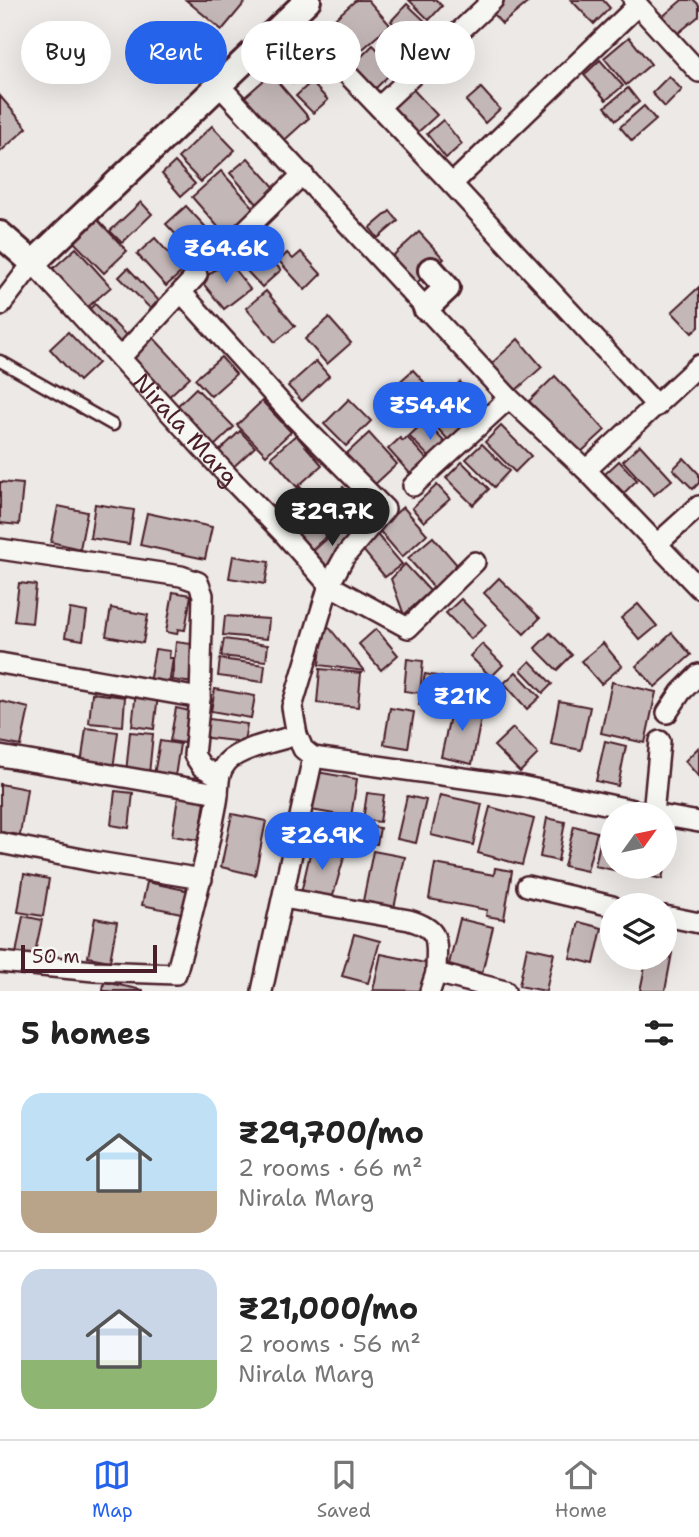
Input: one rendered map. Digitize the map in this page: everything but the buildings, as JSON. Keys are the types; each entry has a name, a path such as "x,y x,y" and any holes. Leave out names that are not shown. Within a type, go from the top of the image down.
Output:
{"street":[{"path":"379,107 493,0"},
{"path":"452,184 635,2 699,72"},
{"path":"0,306 33,263 300,5 379,107 657,406"},
{"path":"219,85 509,398 586,470 699,588"},
{"path":"217,258 303,174"},
{"name":"Nirala Marg","path":"1,235 33,263 329,585 408,628 475,562"},
{"path":"425,308 447,288 430,270"},
{"path":"120,358 197,275"},
{"path":"182,293 290,414 384,509 345,556 329,585 292,707 297,735 303,749 313,757 521,786 600,803"},
{"path":"586,470 699,365"},
{"path":"413,486 509,398"},
{"path":"657,544 699,506"},
{"path":"0,549 181,576 198,582 203,595 200,698 194,755 218,784"},
{"path":"0,663 200,698"},
{"path":"667,713 681,692 699,674"},
{"path":"0,962 94,971 176,974 202,879 218,784 228,761 239,754 297,735"},
{"path":"653,802 660,741"},
{"path":"0,756 218,784"},
{"path":"262,991 313,757"},
{"path":"677,818 699,822"},
{"path":"0,843 202,879"},
{"path":"527,886 600,903"},
{"path":"283,898 426,925 436,937 433,982 505,991"},
{"path":"677,918 699,923"}],"lane":[{"path":"0,361 113,425"}]}
